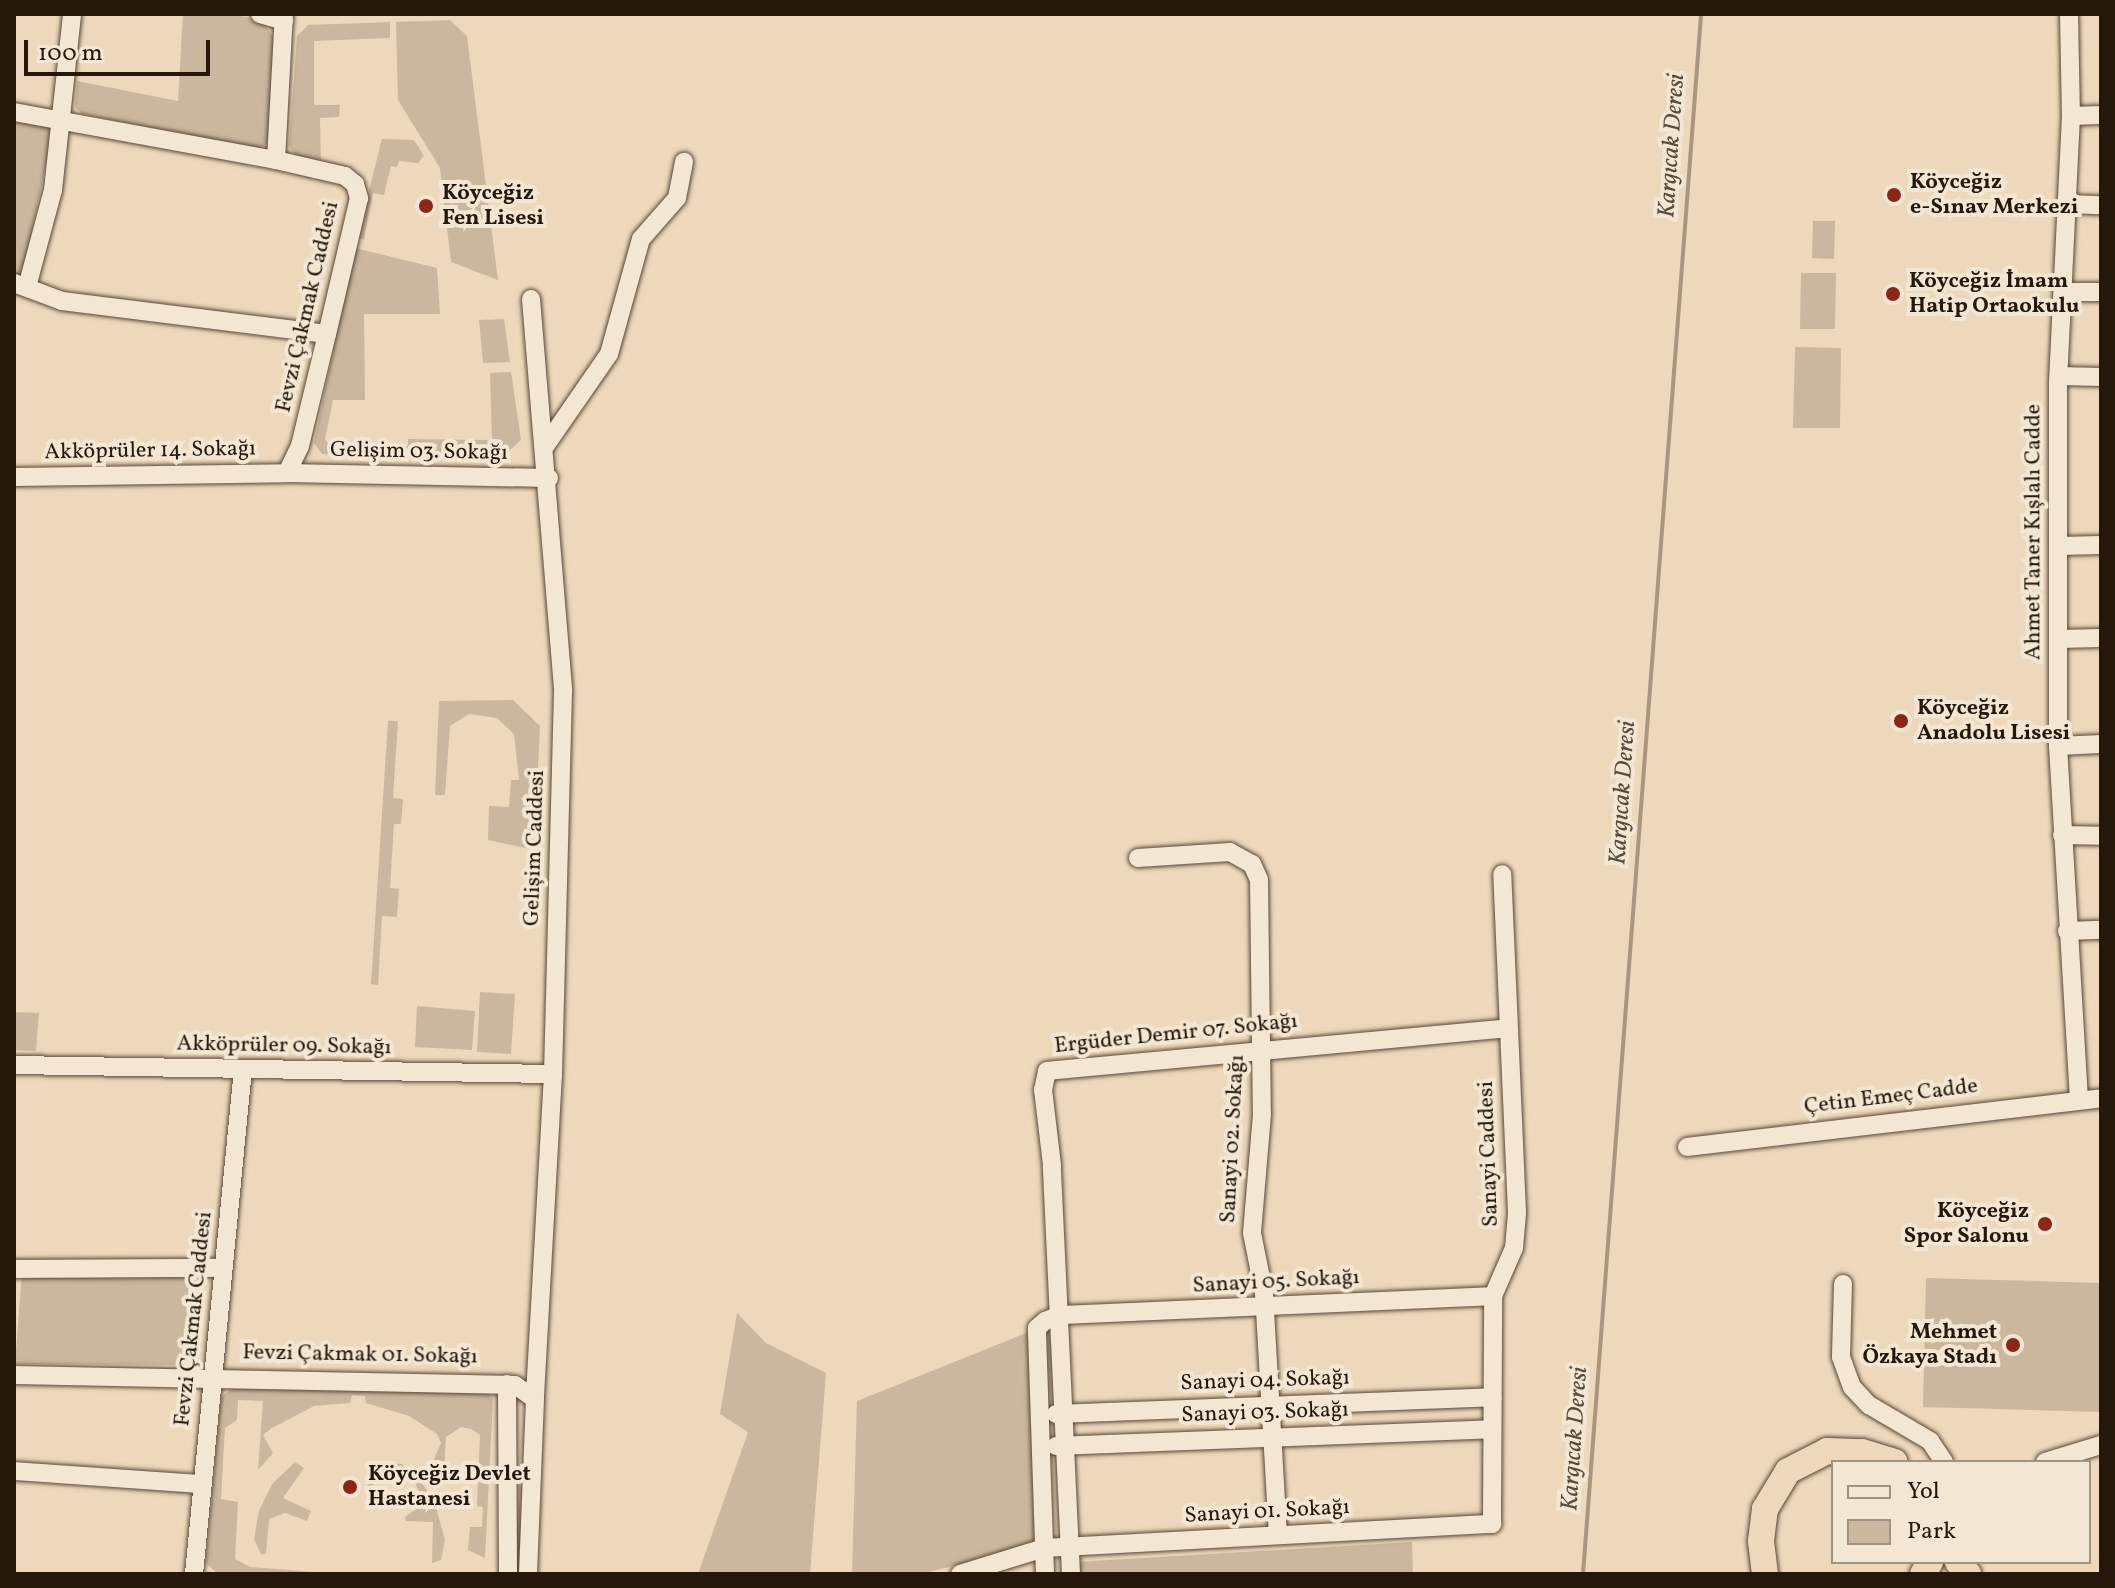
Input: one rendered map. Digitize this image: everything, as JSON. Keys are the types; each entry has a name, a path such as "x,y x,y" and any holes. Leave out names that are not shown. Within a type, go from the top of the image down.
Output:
{"highway":[{"path":"1765,1574 1761,1541 1765,1509 1788,1471 1827,1451 1862,1452 1888,1460"}],"street":[{"path":"72,14 63,122 53,190 21,285 62,301 327,334"},
{"path":"14,112 276,160 284,17 260,14"},
{"name":"Ahmet Taner Kışlalı Cadde","path":"2069,14 2071,116 2059,376 2058,746 2079,1098"},
{"path":"2071,116 2101,115"},
{"name":"Fevzi Çakmak Caddesi","path":"276,160 345,176 358,191 300,446 287,473"},
{"path":"546,445 609,354 641,239 677,198 684,162"},
{"path":"2067,204 2101,205"},
{"path":"2063,292 2101,292"},
{"name":"Gelişim Caddesi","path":"528,1574 553,1074 563,692 549,478 531,299"},
{"path":"2059,376 2101,377"},
{"name":"Akköprüler 14. Sokağı","path":"14,477 287,473"},
{"name":"Gelişim 03. Sokağı","path":"287,473 549,478"},
{"path":"2058,546 2101,545"},
{"path":"2058,639 2101,638"},
{"path":"2058,746 2101,744"},
{"path":"2062,835 2101,836"},
{"name":"Sanayi 02. Sokağı","path":"1138,858 1230,852 1243,856 1257,871 1262,1049 1252,1233 1265,1306 1278,1535"},
{"name":"Sanayi Caddesi","path":"1492,1524 1493,1296 1514,1248 1517,1212 1502,874"},
{"path":"2067,931 2101,930"},
{"name":"Ergüder Demir 07. Sokağı","path":"1060,1315 1043,1090 1047,1071 1508,1028"},
{"name":"Akköprüler 09. Sokağı","path":"14,1065 553,1074"},
{"name":"Fevzi Çakmak Caddesi","path":"194,1574 243,1069"},
{"name":"Çetin Emeç Cadde","path":"1687,1147 2079,1098 2101,1098"},
{"path":"14,1269 223,1268"},
{"path":"1843,1284 1841,1357 1852,1387 1869,1405 1930,1441 1943,1460"},
{"name":"Sanayi 05. Sokağı","path":"1060,1315 1493,1296"},
{"path":"1045,1574 1037,1328 1060,1315 1071,1574"},
{"name":"Fevzi Çakmak 01. Sokağı","path":"14,1375 211,1376 507,1384"},
{"path":"508,1574 507,1384 535,1399"},
{"name":"Sanayi 04. Sokağı","path":"1039,1414 1493,1397"},
{"name":"Sanayi 03. Sokağı","path":"1041,1446 1492,1429"},
{"path":"2052,1460 2101,1445"},
{"path":"14,1471 202,1484"},
{"name":"Sanayi 01. Sokağı","path":"960,1574 1044,1548 1492,1524"}],"green space":[{"path":"183,14 234,14 263,22 276,41 268,143 258,149 82,114 75,107 77,81 178,101"},
{"path":"450,20 467,36 498,280 451,262 440,168 398,100 396,22"},
{"path":"390,22 390,38 314,41 314,105 340,105 339,117 320,118 321,163 296,157 289,146 297,36 308,25"},
{"path":"14,120 54,126 22,278 14,277"},
{"path":"382,139 414,140 424,156 418,163 399,161 397,167 391,166 384,195 373,193 364,239 357,238"},
{"path":"1813,221 1835,221 1834,259 1812,258"},
{"path":"355,248 437,268 440,314 364,314 365,400 333,400 325,439 329,445 358,447 359,455 322,454 314,443"},
{"path":"1801,273 1836,273 1835,329 1800,329"},
{"path":"504,319 510,362 483,363 479,320"},
{"path":"1795,347 1841,348 1840,428 1793,428"},
{"path":"511,372 521,440 507,453 374,455 376,447 408,446 408,439 492,440 490,373"},
{"path":"513,700 540,726 534,850 488,840 489,806 509,807 511,780 519,780 514,734 497,718 469,714 450,726 445,795 435,795 439,701"},
{"path":"388,721 398,721 393,798 403,799 401,824 394,824 390,888 399,889 397,917 382,916 378,985 371,984"},
{"path":"480,992 515,994 511,1054 477,1052"},
{"path":"417,1006 475,1011 472,1050 415,1047"},
{"path":"14,1012 39,1013 36,1051 14,1050"},
{"path":"22,1272 197,1275 204,1283 198,1352 178,1365 15,1364"},
{"name":"Mehmet Özkaya Stadı","path":"1926,1278 2101,1283 2101,1412 1923,1407"},
{"path":"737,1313 766,1343 826,1373 810,1574 698,1574 748,1432 720,1414"},
{"path":"1031,1331 1035,1546 920,1574 852,1574 857,1401"},
{"path":"239,1384 485,1391 493,1398 485,1558 468,1550 470,1527 482,1527 483,1507 477,1506 480,1435 471,1429 461,1427 446,1437 444,1475 434,1459 441,1443 437,1434 409,1416 366,1403 365,1396 352,1395 350,1403 314,1406 263,1435 273,1453 258,1470 263,1401 238,1400 237,1420 225,1428 221,1499 238,1502 235,1559 250,1567 340,1574 218,1574 206,1563 221,1397"},
{"path":"295,1462 304,1468 283,1498 311,1511 307,1521 285,1513 269,1519 266,1554 261,1554 254,1539 259,1511 272,1484"},
{"path":"390,1463 402,1464 415,1474 434,1500 445,1540 441,1560 432,1563 433,1522 406,1521 405,1517 425,1503 410,1473 365,1487 383,1476"},
{"path":"1412,1542 1413,1574 1079,1574 1077,1562"}],"waterway":[{"name":"Kargıcak Deresi","path":"1583,1574 1701,14"}],"place":[{"name":"Köyceğiz e-Sınav Merkezi","path":"1894,195"},
{"name":"Köyceğiz Fen Lisesi","path":"426,206"},
{"name":"Köyceğiz İmam Hatip Ortaokulu","path":"1893,294"},
{"name":"Köyceğiz Anadolu Lisesi","path":"1901,721"},
{"name":"Köyceğiz Spor Salonu","path":"2045,1224"},
{"name":"Mehmet Özkaya Stadı","path":"2013,1345"},
{"name":"Köyceğiz Devlet Hastanesi","path":"350,1487"}]}
